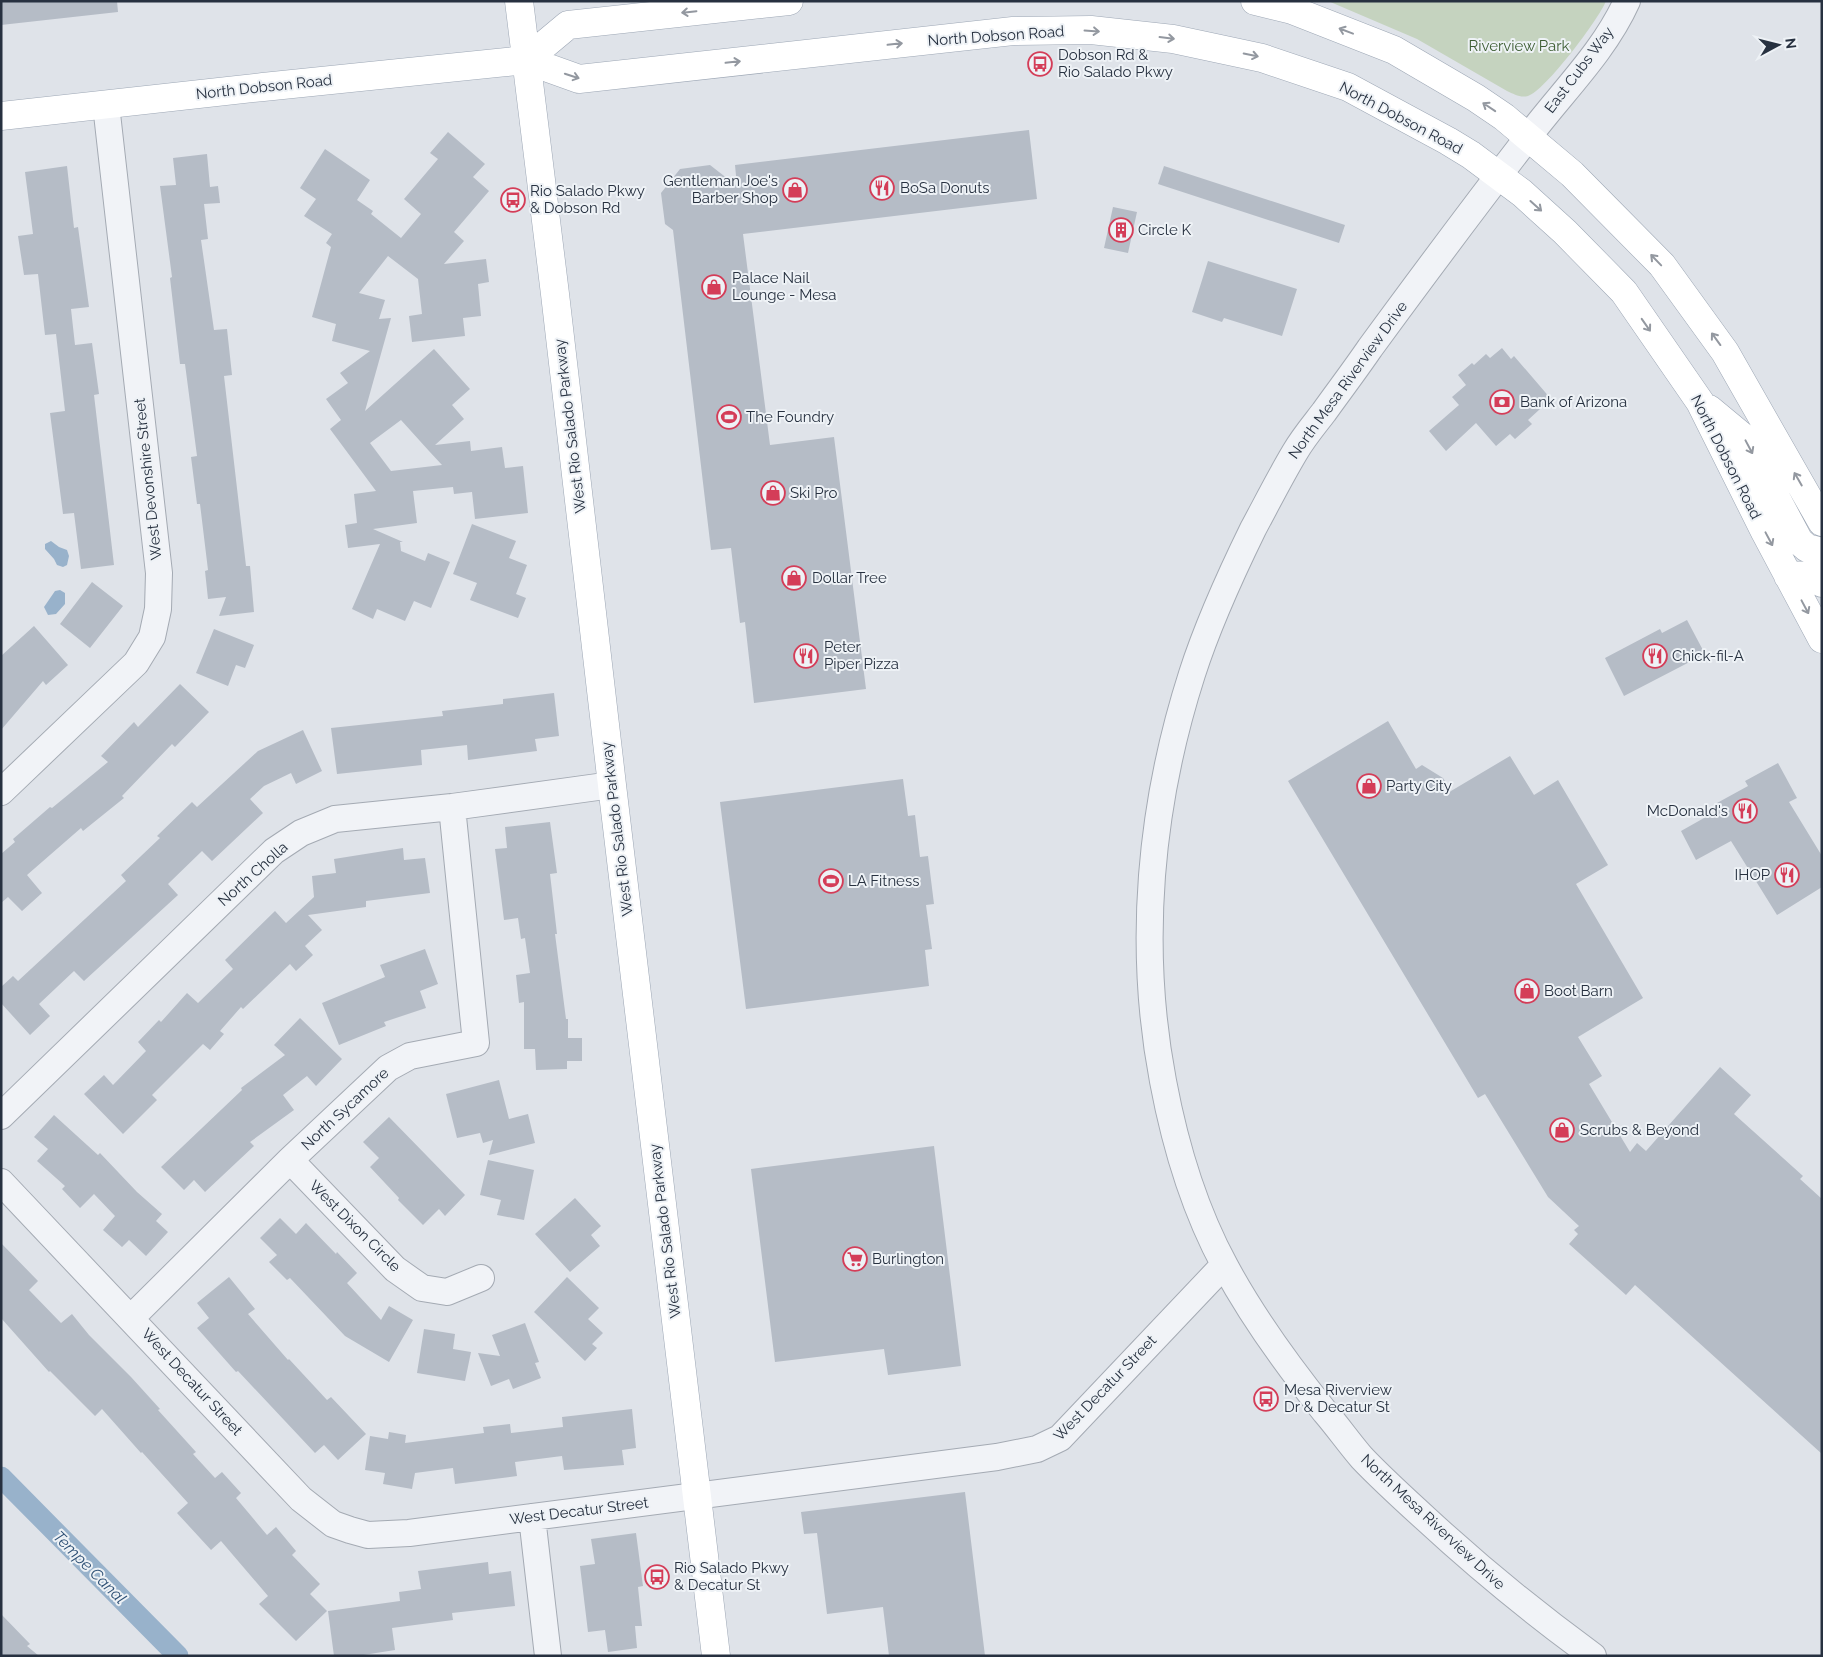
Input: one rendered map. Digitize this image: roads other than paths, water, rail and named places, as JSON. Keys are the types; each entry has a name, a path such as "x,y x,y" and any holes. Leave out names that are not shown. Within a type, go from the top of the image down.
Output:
{"main road":[{"name":"West Rio Salado Parkway","path":"519,1 716,1656"},
{"path":"526,60 568,25 789,1"},
{"path":"1255,1 1292,10 1394,50 1476,98 1504,117 1572,174 1662,265 1725,352 1822,522"},
{"name":"North Dobson Road","path":"1,116 526,60 579,79 1013,31 1091,30 1173,39 1262,58 1348,87 1448,141 1522,193 1565,232 1624,292 1700,402 1822,639"},
{"path":"1700,402 1744,438 1799,541 1808,548 1822,552"},
{"path":"1788,576 1805,575 1819,580 1822,584"}],"street":[{"name":"East Cubs Way","path":"1498,176 1606,38 1626,1"},
{"name":"West Devonshire Street","path":"1,792 136,663 152,637 158,609 159,573 106,105"},
{"name":"North Mesa Riverview Drive","path":"1498,176 1296,450 1261,514 1218,605 1192,674 1170,759 1155,836 1149,898 1152,1007 1166,1100 1181,1157 1197,1204 1224,1265 1255,1317 1288,1363 1363,1458 1472,1561 1593,1656"},
{"name":"North Cholla","path":"1,1116 274,851 301,833 335,820 452,808 612,785"},
{"name":"North Sycamore","path":"131,1318 290,1160 388,1068 410,1056 476,1043 452,808"},
{"name":"West Dixon Circle","path":"290,1160 395,1269 422,1288 447,1292 481,1278"},
{"name":"West Decatur Street","path":"1,1182 301,1499 333,1524 368,1535 409,1533 997,1457 1048,1445 1060,1438 1224,1265"},
{"path":"532,1517 548,1656"}],"water":[{"path":"51,541 67,550 69,556 67,565 63,567 57,565 45,549 45,544"},
{"path":"60,590 65,593 65,604 56,614 48,615 44,607 55,591"}],"waterway":[{"name":"Tempe Canal","path":"1,1477 178,1656"}],"place":[{"name":"Dobson Rd & Rio Salado Pkwy","path":"1040,64"},
{"name":"BoSa Donuts","path":"882,188"},
{"name":"Gentleman Joe's Barber Shop","path":"795,190"},
{"name":"Rio Salado Pkwy & Dobson Rd","path":"513,200"},
{"name":"Circle K","path":"1121,230"},
{"name":"Palace Nail Lounge - Mesa","path":"714,287"},
{"name":"Bank of Arizona","path":"1502,402"},
{"name":"The Foundry","path":"729,417"},
{"name":"Ski Pro","path":"773,493"},
{"name":"Dollar Tree","path":"794,578"},
{"name":"Peter Piper Pizza","path":"806,656"},
{"name":"Chick-fil-A","path":"1655,656"},
{"name":"Party City","path":"1369,786"},
{"name":"McDonald's","path":"1745,811"},
{"name":"IHOP","path":"1787,875"},
{"name":"LA Fitness","path":"831,881"},
{"name":"Boot Barn","path":"1527,991"},
{"name":"Scrubs & Beyond","path":"1562,1130"},
{"name":"Burlington","path":"855,1259"},
{"name":"Mesa Riverview Dr & Decatur St","path":"1266,1399"},
{"name":"Rio Salado Pkwy & Decatur St","path":"657,1577"}],"park label":[{"name":"Riverview Park","path":"1519,46"}]}
